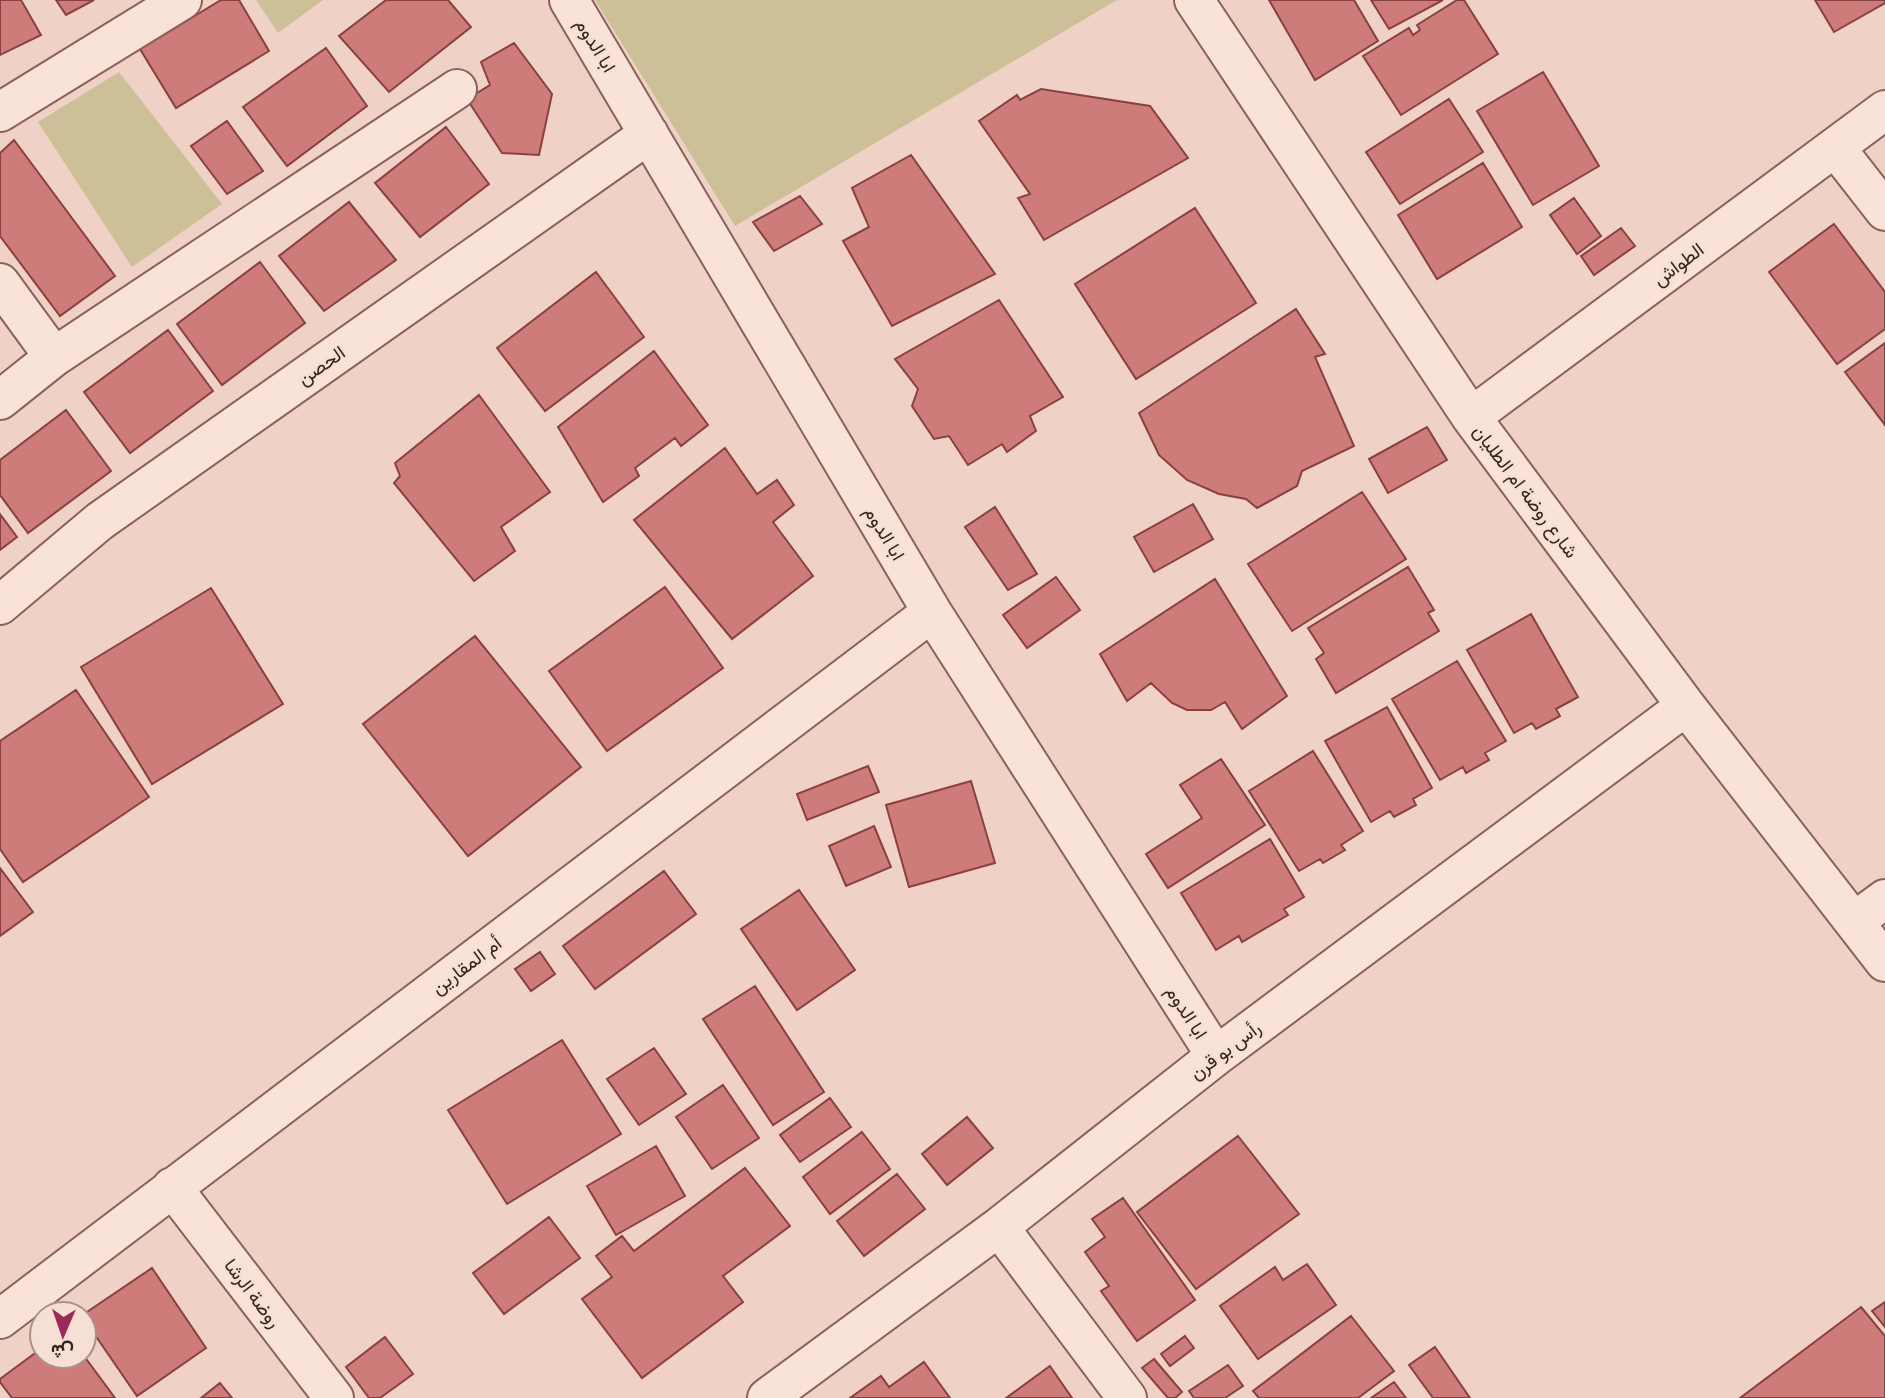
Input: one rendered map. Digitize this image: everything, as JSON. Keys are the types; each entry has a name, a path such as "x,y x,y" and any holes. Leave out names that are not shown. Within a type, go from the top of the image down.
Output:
{"street":[{"path":"0,112 182,0"},
{"name":"ابا الدوم","path":"569,0 932,612 1216,1056"},
{"name":"شارع روضة ام الطليان","path":"1194,0 1471,417 1686,706 1885,962"},
{"path":"0,400 54,356 457,89"},
{"name":"الطواش","path":"1471,417 1885,110"},
{"name":"الحصن","path":"0,605 100,521 649,134"},
{"path":"1835,147 1885,211"},
{"path":"0,284 54,356"},
{"name":"أم المقارين","path":"0,1319 932,612"},
{"name":"رأس بو قرن","path":"767,1398 999,1227 1216,1056 1686,706"},
{"path":"1855,921 1885,899"},
{"name":"روضة الرشا","path":"172,1187 334,1398"},
{"path":"999,1227 1127,1398"}],"shaded area":[{"path":"256,0 323,0 278,33"},
{"path":"595,0 1117,0 735,226"},
{"path":"119,72 222,204 132,267 38,122"}],"building":[{"path":"0,0 21,0 41,35 0,55"},
{"path":"56,0 94,0 66,15"},
{"path":"221,0 239,0 269,51 176,108 140,49"},
{"path":"386,0 448,0 471,27 389,92 339,36"},
{"path":"1269,0 1354,0 1378,41 1315,80"},
{"path":"1371,0 1443,0 1389,29"},
{"path":"1457,0 1464,0 1498,54 1401,115 1363,56 1409,28 1413,35 1420,30 1417,25"},
{"path":"1815,0 1885,0 1885,3 1834,32"},
{"path":"514,43 552,94 539,155 502,153 467,99 490,85 481,62"},
{"path":"326,48 367,106 287,166 243,107"},
{"path":"1543,72 1599,166 1533,205 1477,111"},
{"path":"1041,89 1150,106 1188,158 1044,240 1018,198 1030,194 979,121 1017,95 1020,100"},
{"path":"1449,99 1483,152 1400,204 1366,152"},
{"path":"227,121 263,171 227,194 191,146"},
{"path":"446,127 489,184 420,237 375,183"},
{"path":"14,140 115,276 60,316 0,236 0,153"},
{"path":"911,155 995,274 892,326 843,241 869,227 852,188"},
{"path":"1483,163 1522,227 1437,279 1398,215"},
{"path":"800,196 822,224 774,251 753,222"},
{"path":"1574,198 1601,236 1577,254 1550,215"},
{"path":"349,202 396,260 324,311 279,256"},
{"path":"1195,208 1256,303 1136,379 1075,284"},
{"path":"1834,224 1885,292 1885,329 1837,364 1769,272"},
{"path":"1621,228 1635,246 1594,275 1581,256"},
{"path":"260,262 305,323 222,385 177,324"},
{"path":"596,272 644,337 545,411 497,348"},
{"path":"999,300 1063,397 1030,416 1036,431 1007,452 1002,444 968,465 949,436 934,439 912,406 918,389 895,359"},
{"path":"1296,309 1325,354 1315,357 1354,446 1302,471 1297,486 1257,508 1246,499 1219,494 1187,480 1159,455 1139,413"},
{"path":"168,330 213,391 130,453 84,392"},
{"path":"1885,343 1885,425 1845,372"},
{"path":"654,351 708,425 681,446 675,438 635,468 639,476 603,502 558,427"},
{"path":"479,395 550,492 501,527 515,551 474,581 394,483 400,476 395,463"},
{"path":"66,410 111,471 28,533 0,495 0,460"},
{"path":"1427,427 1447,460 1388,493 1369,459"},
{"path":"725,448 757,494 777,480 794,505 773,522 813,576 732,639 634,520"},
{"path":"1362,492 1406,559 1292,631 1248,564"},
{"path":"1193,504 1213,539 1154,572 1134,537"},
{"path":"995,507 1037,574 1008,590 965,527"},
{"path":"0,514 17,537 0,550"},
{"path":"1408,567 1434,610 1428,613 1439,631 1336,693 1316,659 1324,653 1308,628"},
{"path":"1056,577 1080,610 1027,648 1003,615"},
{"path":"1215,579 1287,696 1242,729 1225,702 1211,710 1187,710 1172,703 1151,683 1127,701 1100,654"},
{"path":"665,587 723,668 607,751 549,671"},
{"path":"211,588 283,704 152,784 81,667"},
{"path":"1531,614 1578,697 1556,709 1560,716 1536,729 1532,723 1514,733 1467,650"},
{"path":"475,636 581,767 468,856 363,724"},
{"path":"1457,661 1506,741 1485,753 1489,760 1466,773 1463,767 1440,780 1392,699"},
{"path":"76,690 149,797 23,882 0,849 0,741"},
{"path":"1387,707 1432,788 1413,799 1416,805 1394,817 1390,811 1371,822 1325,741"},
{"path":"1313,751 1363,831 1341,845 1345,850 1323,863 1320,859 1299,871 1249,791"},
{"path":"1221,759 1265,825 1168,888 1146,854 1202,818 1180,785"},
{"path":"868,766 879,792 807,820 797,794"},
{"path":"971,781 995,863 909,887 886,805"},
{"path":"874,826 891,867 846,886 829,846"},
{"path":"1270,839 1304,897 1284,909 1288,915 1242,942 1239,936 1216,950 1181,893"},
{"path":"0,868 33,912 0,936"},
{"path":"664,871 696,914 595,989 563,946"},
{"path":"799,890 855,970 797,1010 741,929"},
{"path":"540,952 555,974 531,991 515,969"},
{"path":"755,986 824,1092 773,1125 703,1019"},
{"path":"562,1040 621,1134 507,1204 448,1110"},
{"path":"654,1048 686,1094 639,1125 607,1079"},
{"path":"723,1085 759,1138 712,1169 676,1117"},
{"path":"830,1098 851,1127 800,1162 780,1135"},
{"path":"967,1117 993,1148 947,1185 922,1154"},
{"path":"862,1132 890,1169 830,1214 803,1177"},
{"path":"1238,1136 1299,1214 1196,1289 1137,1212"},
{"path":"656,1146 685,1196 616,1235 587,1186"},
{"path":"745,1168 790,1226 723,1276 743,1302 642,1378 582,1299 612,1277 596,1256 622,1236 634,1251"},
{"path":"897,1174 925,1209 864,1256 837,1221"},
{"path":"1123,1198 1195,1300 1137,1341 1101,1291 1109,1286 1085,1252 1105,1237 1092,1219"},
{"path":"549,1217 580,1258 504,1314 473,1273"},
{"path":"1307,1264 1336,1305 1258,1359 1220,1306 1275,1267 1283,1280"},
{"path":"152,1268 206,1348 137,1396 98,1339 98,1305"},
{"path":"1885,1302 1885,1327 1872,1311"},
{"path":"1861,1307 1885,1336 1885,1398 1740,1398"},
{"path":"1351,1316 1394,1371 1358,1398 1259,1398 1253,1391"},
{"path":"1185,1336 1194,1348 1170,1366 1161,1354"},
{"path":"385,1337 413,1374 380,1398 369,1398 346,1367"},
{"path":"1435,1347 1470,1398 1433,1398 1409,1365"},
{"path":"28,1358 28,1370 94,1370 115,1398 12,1398 0,1379"},
{"path":"1154,1359 1182,1392 1175,1398 1168,1398 1142,1368"},
{"path":"924,1362 950,1398 850,1398 881,1376 889,1387"},
{"path":"1228,1365 1243,1386 1225,1398 1194,1398 1189,1391"},
{"path":"1050,1366 1072,1398 1006,1398"},
{"path":"1394,1382 1406,1398 1371,1398"},
{"path":"220,1383 232,1398 201,1398"}]}
